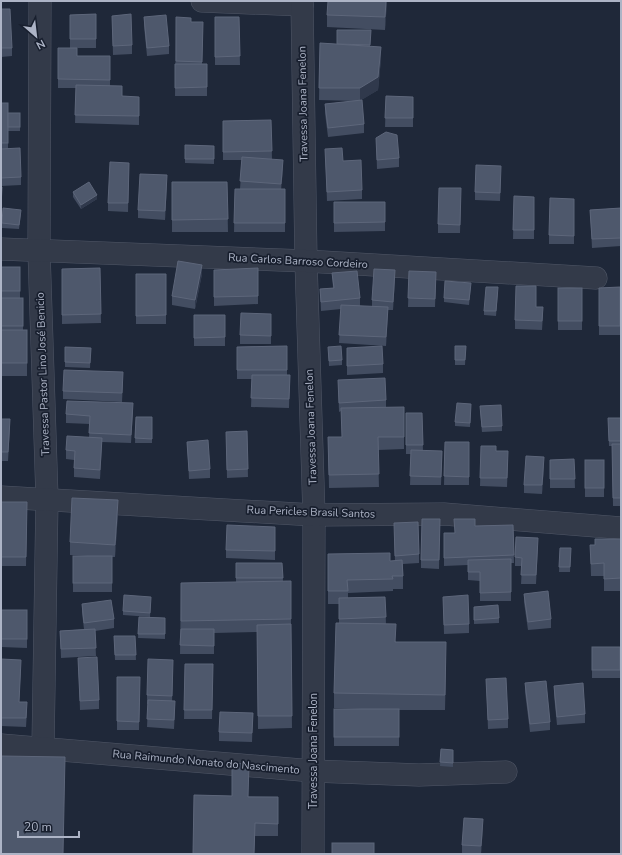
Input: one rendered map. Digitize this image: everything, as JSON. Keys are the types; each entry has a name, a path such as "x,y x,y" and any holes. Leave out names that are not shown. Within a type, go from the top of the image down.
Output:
{"street":[{"name":"Travessa Pastor Lino José Benicio","path":"40,1 39,251 47,498 43,747"},
{"path":"202,1 302,3"},
{"name":"Travessa Joana Fenelon","path":"302,3 306,261 314,515 313,854"},
{"name":"Rua Carlos Barroso Cordeiro","path":"1,249 306,261 596,278"},
{"name":"Rua Pericles Brasil Santos","path":"1,496 314,515 444,514 621,528"},
{"name":"Rua Raimundo Nonato do Nascimento","path":"1,745 43,747 313,771 419,775 506,772"}],"building":[{"path":"328,1 386,1 385,17 327,15"},
{"path":"1,9 10,9 12,48 1,48"},
{"path":"96,14 96,39 70,39 70,15"},
{"path":"131,14 132,45 113,46 112,16"},
{"path":"166,15 169,46 147,48 144,17"},
{"path":"176,17 191,18 191,22 203,22 202,62 176,61"},
{"path":"215,17 239,17 240,56 215,57"},
{"path":"337,30 371,30 370,45 337,44"},
{"path":"320,43 381,47 378,77 360,88 319,88"},
{"path":"58,48 77,48 77,56 110,56 110,80 58,79"},
{"path":"175,64 207,64 207,87 175,88"},
{"path":"76,85 122,86 122,96 139,97 139,116 75,115"},
{"path":"386,96 413,97 413,118 385,118"},
{"path":"362,100 364,124 328,128 325,104"},
{"path":"1,103 8,103 8,143 1,143"},
{"path":"8,113 20,113 20,127 8,127"},
{"path":"271,120 272,151 223,152 223,121"},
{"path":"386,132 397,135 399,158 377,160 376,138"},
{"path":"185,145 214,146 214,159 185,159"},
{"path":"20,148 21,177 1,178 1,149"},
{"path":"342,148 343,161 361,160 362,190 327,192 325,149"},
{"path":"242,157 283,160 281,184 240,181"},
{"path":"110,162 129,163 128,203 108,203"},
{"path":"476,165 501,166 500,193 475,192"},
{"path":"140,174 167,175 165,211 138,210"},
{"path":"89,182 97,195 81,205 73,192"},
{"path":"172,182 227,182 228,219 172,220"},
{"path":"439,188 461,188 460,225 438,224"},
{"path":"235,189 285,189 285,223 234,223"},
{"path":"514,196 534,197 534,230 513,230"},
{"path":"550,198 574,199 574,236 549,235"},
{"path":"334,202 385,202 385,222 334,223"},
{"path":"3,208 21,210 19,225 2,223"},
{"path":"621,208 621,238 592,239 590,210"},
{"path":"178,261 202,265 195,300 172,296"},
{"path":"1,267 20,267 20,291 1,291"},
{"path":"100,268 101,314 62,315 62,269"},
{"path":"258,268 258,296 214,297 214,270"},
{"path":"374,269 395,270 393,302 372,300"},
{"path":"357,271 360,298 321,302 320,289 334,288 332,273"},
{"path":"409,271 436,272 435,299 408,298"},
{"path":"136,274 166,274 166,315 136,316"},
{"path":"445,281 471,283 469,300 444,298"},
{"path":"516,286 536,286 536,307 543,307 542,321 515,320"},
{"path":"486,287 498,287 496,311 484,311"},
{"path":"620,287 620,326 599,326 599,288"},
{"path":"558,288 582,288 582,321 558,321"},
{"path":"1,298 23,298 23,326 1,326"},
{"path":"341,305 388,307 386,337 339,335"},
{"path":"241,313 271,314 271,336 240,335"},
{"path":"194,315 225,315 225,337 194,338"},
{"path":"1,330 27,330 27,363 1,363"},
{"path":"287,346 287,370 237,370 237,347"},
{"path":"341,346 342,360 329,361 328,347"},
{"path":"382,346 383,364 347,366 347,348"},
{"path":"455,346 466,346 465,360 455,360"},
{"path":"65,347 91,348 90,363 65,362"},
{"path":"64,370 123,372 122,393 63,391"},
{"path":"252,375 290,375 289,399 251,398"},
{"path":"385,378 386,400 339,403 338,380"},
{"path":"67,401 133,403 131,435 89,433 90,416 66,414"},
{"path":"457,403 471,404 470,423 455,422"},
{"path":"501,405 502,426 482,427 480,406"},
{"path":"404,407 404,437 378,437 379,474 329,475 328,437 342,437 341,408"},
{"path":"406,413 422,413 423,445 406,445"},
{"path":"136,417 152,417 152,439 135,438"},
{"path":"608,418 621,418 621,441 609,441"},
{"path":"1,419 10,419 8,452 1,452"},
{"path":"247,431 248,469 227,470 226,432"},
{"path":"67,436 102,438 100,470 74,468 75,451 66,450"},
{"path":"208,440 210,469 189,471 187,442"},
{"path":"445,442 469,442 469,477 444,476"},
{"path":"612,444 621,444 621,498 613,498"},
{"path":"481,446 496,446 496,451 508,451 507,478 480,478"},
{"path":"411,450 442,451 441,477 410,476"},
{"path":"526,456 544,457 542,485 524,485"},
{"path":"574,459 575,479 550,479 550,460"},
{"path":"585,460 604,460 604,488 585,488"},
{"path":"72,498 118,500 115,545 70,542"},
{"path":"1,502 27,502 26,557 1,557"},
{"path":"422,519 440,519 439,560 421,560"},
{"path":"454,519 475,519 475,526 513,525 514,555 444,558 444,533 455,533"},
{"path":"418,522 419,554 395,556 394,523"},
{"path":"227,525 275,527 275,551 226,550"},
{"path":"516,537 538,538 536,575 521,575 522,558 515,557"},
{"path":"595,539 621,539 621,578 604,579 604,563 591,564 590,545 595,545"},
{"path":"560,548 571,548 570,567 559,567"},
{"path":"390,553 390,561 402,560 403,576 392,576 393,579 347,580 348,591 328,591 328,554"},
{"path":"73,556 112,556 112,583 73,583"},
{"path":"511,559 511,592 480,593 480,572 468,572 468,560"},
{"path":"236,563 282,563 283,578 236,578"},
{"path":"291,581 291,619 181,621 181,583"},
{"path":"548,591 551,619 528,622 524,594"},
{"path":"124,595 151,597 150,613 123,611"},
{"path":"468,595 469,624 444,625 443,597"},
{"path":"385,597 386,617 339,619 339,598"},
{"path":"111,600 114,619 84,623 82,604"},
{"path":"498,605 499,618 474,620 474,607"},
{"path":"1,610 27,610 27,639 1,639"},
{"path":"139,617 165,618 165,634 138,634"},
{"path":"336,623 396,624 395,642 446,642 445,695 334,693"},
{"path":"291,624 292,716 258,716 257,625"},
{"path":"95,629 96,648 61,649 60,631"},
{"path":"181,629 214,629 214,646 180,645"},
{"path":"114,636 135,636 136,655 115,655"},
{"path":"592,647 620,647 620,670 592,670"},
{"path":"97,657 99,700 80,701 78,658"},
{"path":"1,659 21,660 19,702 27,702 26,718 1,718"},
{"path":"148,659 173,660 172,696 147,695"},
{"path":"185,664 213,664 212,710 184,710"},
{"path":"117,677 140,677 139,722 117,721"},
{"path":"506,678 508,719 488,720 486,679"},
{"path":"546,681 550,722 530,724 525,683"},
{"path":"583,683 585,714 557,717 554,686"},
{"path":"148,700 175,701 174,720 147,719"},
{"path":"334,709 399,709 399,737 334,737"},
{"path":"220,712 253,713 252,733 219,732"},
{"path":"441,749 453,750 453,763 440,762"},
{"path":"1,756 65,757 63,854 1,854"},
{"path":"232,763 249,764 248,797 278,797 278,824 255,823 254,854 193,854 194,795 232,796"},
{"path":"464,818 483,819 481,846 462,845"},
{"path":"332,843 374,843 374,854 332,854"}]}
